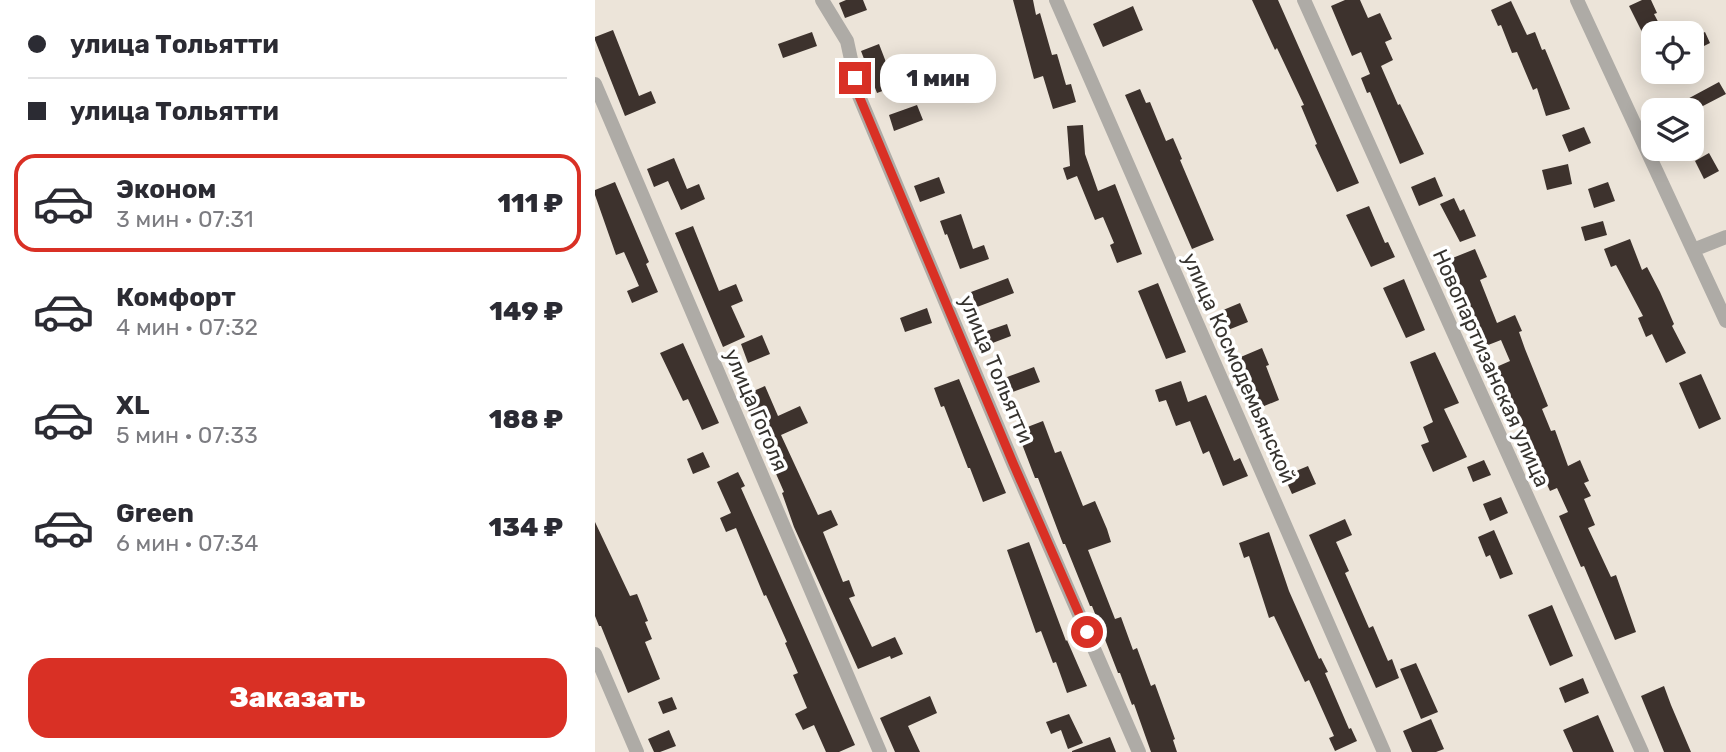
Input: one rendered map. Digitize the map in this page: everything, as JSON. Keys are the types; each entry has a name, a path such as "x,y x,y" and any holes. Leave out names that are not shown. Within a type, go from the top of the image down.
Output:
{"street":[{"name":"улица Тольятти","path":"822,0 847,41 859,96 1013,463 1139,752"},
{"name":"улица Космодемьянской","path":"1056,0 1384,752"},
{"name":"Новопартизанская улица","path":"1304,0 1642,752"},
{"path":"1577,0 1726,321"},
{"name":"улица Гоголя","path":"595,84 880,752"},
{"path":"1693,250 1726,237"},
{"path":"595,654 637,752"}],"building":[{"path":"846,0 863,0 867,10 845,18 839,3"},
{"path":"1013,0 1033,0 1036,15 1040,13 1052,55 1057,54 1066,85 1071,84 1076,102 1053,109 1043,76 1034,79"},
{"path":"1252,0 1278,0 1359,183 1337,192 1315,145 1317,144 1301,106 1304,105"},
{"path":"1345,0 1360,0 1368,18 1380,13 1392,39 1385,42 1393,60 1381,66 1424,154 1400,164 1370,92 1367,93 1361,78 1370,74 1361,52 1352,56 1331,6"},
{"path":"1642,0 1651,0 1658,21 1641,21 1641,30 1629,6"},
{"path":"1511,1 1527,35 1535,32 1542,50 1545,49 1570,109 1546,116 1537,88 1533,90 1517,52 1512,53 1501,25 1498,26 1491,10"},
{"path":"1133,6 1143,30 1103,47 1093,24"},
{"path":"613,30 639,96 651,91 656,103 625,116 595,40 595,37"},
{"path":"812,32 817,46 783,58 778,44"},
{"path":"1704,32 1710,43 1704,46"},
{"path":"879,44 889,70 906,64 913,80 877,93 861,51"},
{"path":"1719,82 1726,94 1704,105 1704,98 1689,98"},
{"path":"1140,89 1146,103 1150,102 1166,141 1173,138 1214,240 1192,249 1125,95"},
{"path":"917,105 923,120 894,131 889,115"},
{"path":"1083,125 1085,154 1098,191 1115,184 1142,254 1117,263 1110,245 1114,243 1103,217 1095,220 1077,176 1067,180 1063,168 1070,166 1067,126"},
{"path":"1584,127 1591,143 1569,152 1562,135"},
{"path":"1709,153 1719,171 1704,179 1695,161 1704,161 1704,156"},
{"path":"674,158 687,189 699,184 705,199 681,210 668,181 654,187 647,169"},
{"path":"1568,164 1572,184 1547,190 1542,170"},
{"path":"939,177 945,193 920,202 914,186"},
{"path":"1435,177 1443,196 1419,206 1411,187"},
{"path":"615,182 649,262 646,264 658,292 632,303 627,291 639,286 624,252 616,255 595,195 595,190"},
{"path":"1608,182 1615,201 1594,208 1588,189"},
{"path":"1454,198 1460,211 1464,209 1476,236 1460,242 1440,204"},
{"path":"1369,206 1385,243 1388,242 1395,257 1371,267 1346,215"},
{"path":"961,214 973,249 984,245 989,259 960,269 940,221"},
{"path":"1603,221 1607,235 1585,241 1581,227"},
{"path":"693,226 719,291 736,284 743,301 731,306 745,337 723,347 675,233"},
{"path":"1630,239 1642,270 1647,267 1660,292 1674,324 1672,326 1686,353 1666,363 1652,334 1646,337 1638,318 1643,316 1616,265 1611,267 1604,249"},
{"path":"1475,249 1487,277 1480,280 1497,323 1515,315 1522,331 1519,332 1525,349 1548,406 1542,409 1551,431 1555,430 1568,466 1580,460 1589,481 1584,483 1591,496 1584,499 1595,525 1588,528 1611,577 1616,575 1636,632 1615,640 1584,566 1581,567 1559,516 1568,512 1557,488 1550,491 1494,368 1510,361 1501,340 1483,347 1445,261"},
{"path":"1008,278 1014,293 977,307 971,292"},
{"path":"1404,279 1425,330 1406,338 1383,288"},
{"path":"1158,283 1186,352 1166,359 1138,291"},
{"path":"1240,303 1248,322 1223,332 1216,313"},
{"path":"927,308 932,323 905,332 900,318"},
{"path":"1007,324 1011,336 982,347 978,334"},
{"path":"762,335 770,354 748,363 741,344"},
{"path":"683,343 719,423 702,430 688,399 683,401 660,353"},
{"path":"1262,348 1279,400 1257,409 1236,359"},
{"path":"1435,352 1459,403 1444,409 1467,457 1433,472 1421,445 1429,442 1423,427 1433,422 1410,362"},
{"path":"1034,367 1040,382 1002,396 996,381"},
{"path":"1701,374 1721,419 1699,429 1679,383"},
{"path":"959,379 1006,493 983,502 934,388"},
{"path":"1181,381 1188,402 1206,395 1234,461 1240,458 1248,476 1223,486 1209,451 1203,454 1190,421 1176,426 1166,400 1159,402 1155,390"},
{"path":"765,386 778,416 800,406 808,423 781,435 818,515 831,510 838,525 823,532 843,582 849,580 855,596 849,598 872,647 895,637 903,654 891,659 890,656 858,669 794,527 782,493 784,492 742,396"},
{"path":"1043,421 1055,453 1061,451 1083,506 1095,501 1107,529 1111,542 1088,550 1115,619 1121,617 1133,650 1137,648 1151,686 1155,684 1177,752 1151,752 1134,704 1132,705 1092,606 1063,544 1038,478 1035,478 1017,431"},
{"path":"703,452 710,467 693,474 687,459"},
{"path":"1484,460 1491,475 1473,482 1467,467"},
{"path":"1308,466 1316,484 1292,494 1284,476"},
{"path":"738,472 745,486 741,488 855,745 839,752 826,752 814,725 803,730 795,714 807,708 793,675 798,673 785,643 787,642 766,595 764,596 736,528 726,532 720,518 731,513 717,482"},
{"path":"1501,497 1508,513 1490,521 1483,504"},
{"path":"1345,519 1352,535 1336,542 1349,571 1345,573 1369,628 1373,626 1388,661 1392,659 1399,678 1376,688 1309,535"},
{"path":"595,522 630,596 637,594 652,639 645,642 660,679 628,693 595,616"},
{"path":"1494,530 1513,574 1500,579 1490,555 1486,557 1478,537"},
{"path":"1269,532 1289,591 1319,659 1321,658 1328,672 1325,673 1349,729 1351,728 1357,741 1335,751 1329,738 1334,736 1309,680 1305,682 1274,616 1269,618 1249,556 1244,558 1239,543"},
{"path":"1029,542 1066,641 1087,686 1067,693 1041,631 1036,633 1007,550"},
{"path":"1552,605 1573,656 1550,666 1528,615"},
{"path":"1416,663 1438,712 1421,719 1400,669"},
{"path":"1583,678 1589,693 1565,703 1559,688"},
{"path":"1664,686 1691,752 1664,752 1641,696"},
{"path":"930,696 937,713 908,726 920,752 895,752 880,718"},
{"path":"672,697 677,709 663,714 658,702"},
{"path":"1069,714 1083,743 1068,749 1061,730 1051,734 1046,722"},
{"path":"1598,715 1614,752 1573,752 1563,730"},
{"path":"1431,719 1444,749 1436,752 1412,752 1403,731"},
{"path":"669,730 676,746 654,752 648,739"},
{"path":"1110,737 1116,752 1072,752 1072,751"}],"route":[{"path":"855,78 859,96 1087,632"}]}
